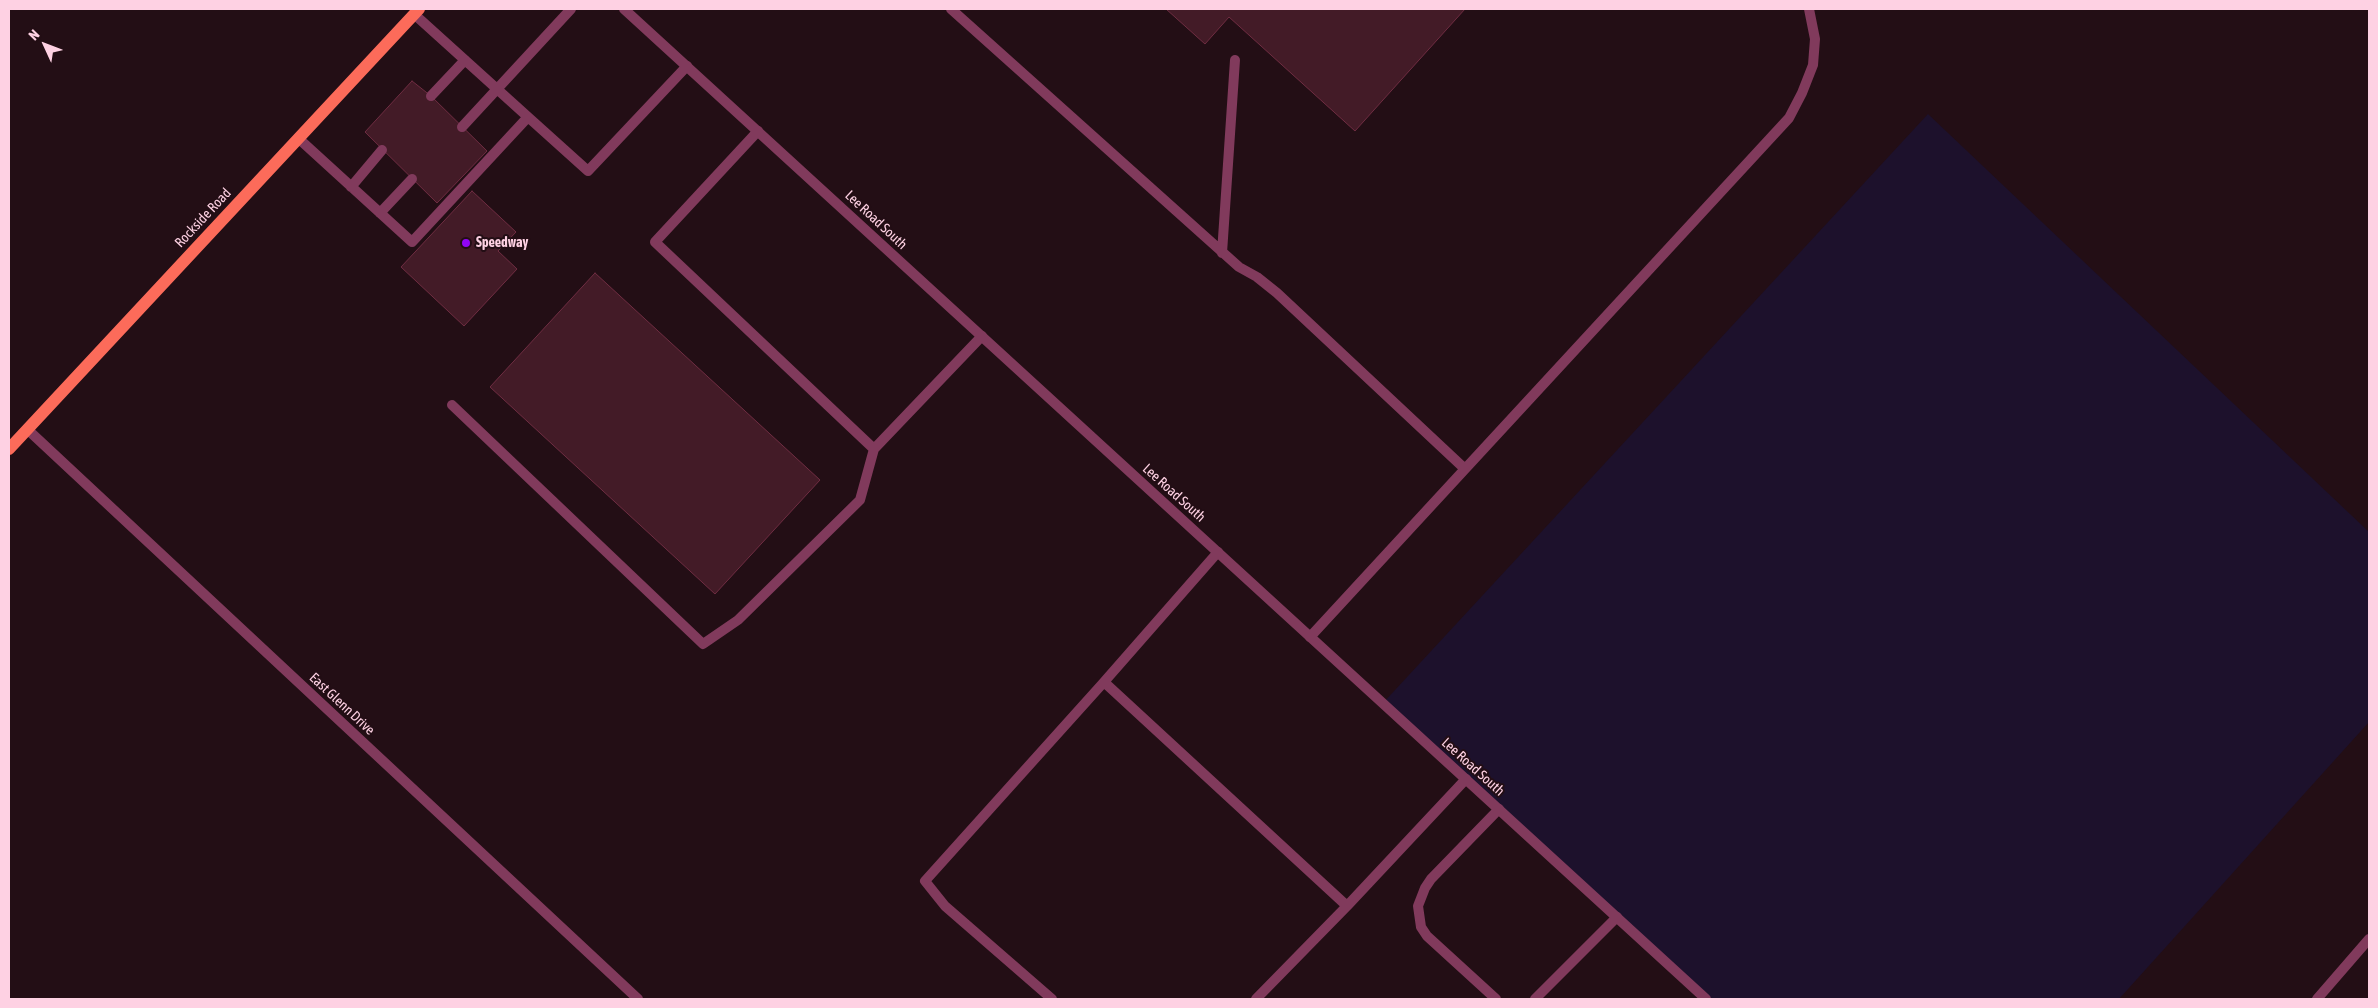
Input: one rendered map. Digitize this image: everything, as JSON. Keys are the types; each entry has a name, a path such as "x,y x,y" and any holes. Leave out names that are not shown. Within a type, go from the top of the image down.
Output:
{"main road":[{"name":"Rockside Road","path":"9,449 417,11"}],"street":[{"path":"462,126 571,9"},
{"name":"Lee Road South","path":"624,9 1706,999"},
{"path":"951,9 1222,253 1239,267 1258,277 1277,293 1465,469"},
{"path":"1310,637 1789,118 1802,93 1813,65 1815,39 1809,9"},
{"path":"417,11 465,60 588,171 687,66"},
{"path":"431,96 465,60"},
{"path":"1222,253 1235,60"},
{"path":"298,138 412,242 528,117"},
{"path":"758,131 654,242 874,449"},
{"path":"351,187 382,150"},
{"path":"380,213 412,179"},
{"path":"452,405 704,644 738,620 860,500 874,449 982,336"},
{"name":"East Glenn Drive","path":"27,430 638,999"},
{"path":"1052,999 945,906 926,881 1218,552"},
{"path":"1104,682 1347,906"},
{"path":"1256,999 1347,906 1466,779"},
{"path":"1496,999 1480,987 1427,936 1421,927 1418,906 1425,888 1431,879 1499,809"},
{"path":"1535,999 1617,917"},
{"path":"2317,999 2369,939"}],"shaded area":[{"path":"1928,114 2369,532 2369,722 2119,999 1705,999 1383,703"}],"building":[{"path":"1166,9 1465,9 1355,131 1229,17 1205,44"},
{"path":"412,81 431,96 487,151 437,203 365,132"},
{"path":"472,191 516,232 498,251 517,269 464,326 401,267"},
{"path":"595,273 820,480 715,594 490,387"}],"place":[{"name":"Speedway","path":"466,243"}]}
